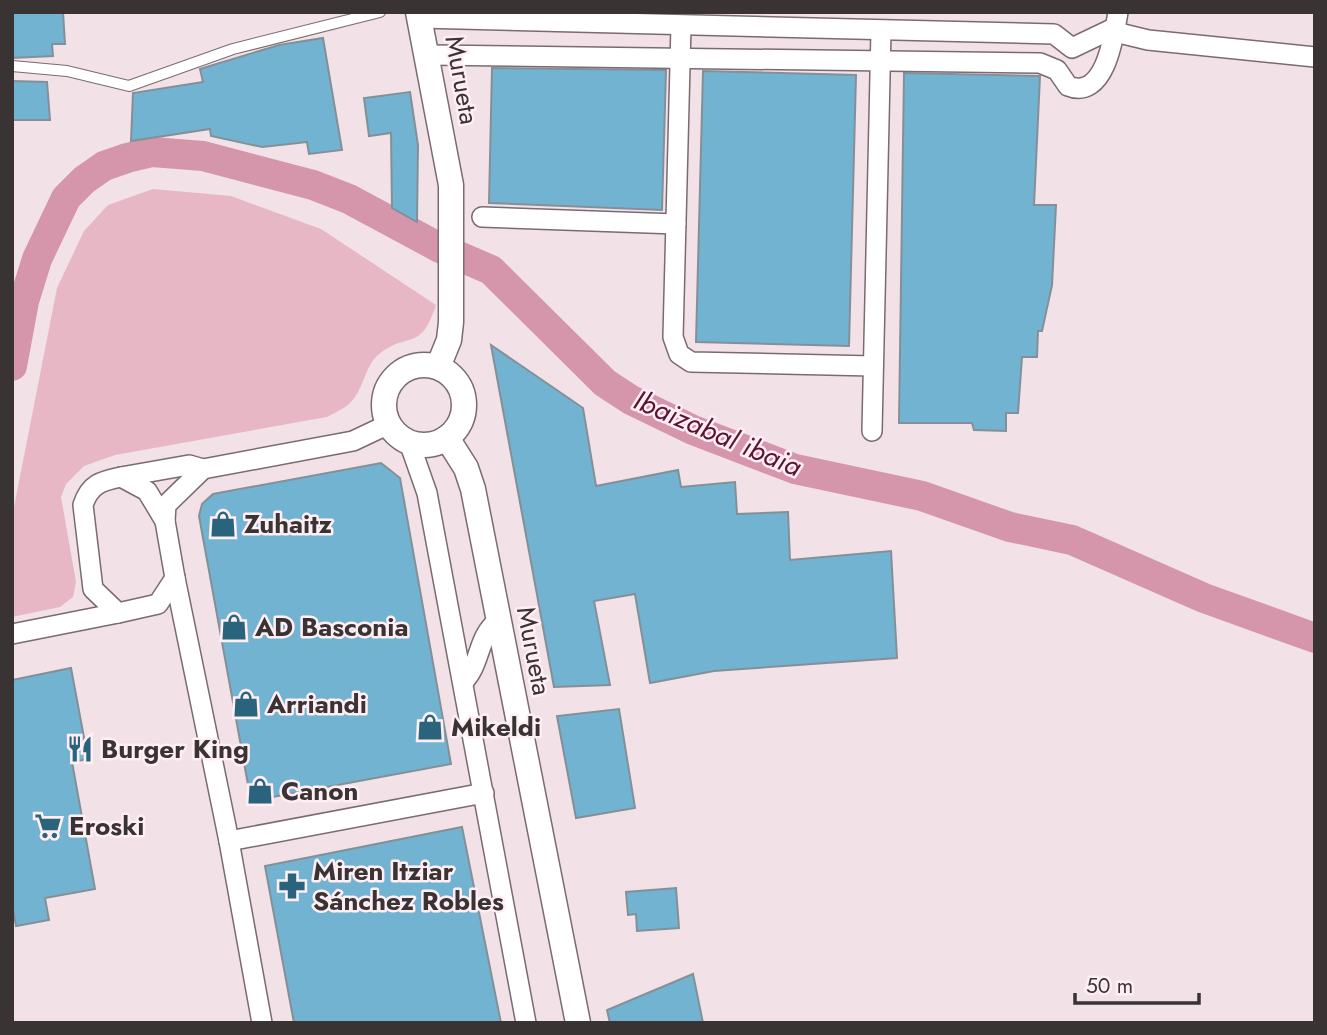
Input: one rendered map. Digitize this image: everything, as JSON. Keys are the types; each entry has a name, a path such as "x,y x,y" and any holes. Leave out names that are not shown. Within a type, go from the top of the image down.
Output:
{"street":[{"path":"419,15 681,26 1054,34 1072,48 1085,48 1095,55 1098,73"},
{"name":"Murueta","path":"419,15 429,55 451,185 449,340 438,367"},
{"path":"429,55 1040,63 1057,70 1068,86 1080,89 1092,84 1110,56 1116,24"},
{"path":"1057,70 1061,56 1116,24"},
{"path":"1116,24 1148,40 1315,57"},
{"path":"681,26 673,337 679,354 691,362 873,366"},
{"path":"872,431 881,31"},
{"path":"482,217 676,224"},
{"path":"409,442 422,445 447,438 462,418 463,393 457,382 438,367 414,366 394,378 384,400 389,424 409,442 427,493 526,1023"},
{"path":"108,614 93,589 83,505 88,492 100,481 189,465 203,469 353,441 389,424"},
{"name":"Murueta","path":"447,438 466,468 473,489 574,1017"},
{"path":"203,469 166,505 165,521 229,841 262,1023"},
{"path":"121,477 147,491 165,521"},
{"path":"12,634 158,604 175,578"},
{"path":"75,621 93,589"},
{"path":"463,682 470,676 486,630 498,621"},
{"path":"229,841 484,793"}],"lane":[{"path":"12,66 67,71 129,86 233,49 380,12"}],"shaded area":[{"path":"153,189 231,196 321,229 436,305 419,336 388,348 378,355 350,403 327,417 115,455 84,466 66,484 61,497 76,582 73,597 60,607 12,617 12,517 57,288 84,231 108,205"}],"building":[{"path":"12,12 63,12 65,44 52,44 53,56 12,58"},
{"path":"323,38 342,150 309,154 307,142 262,147 211,136 210,129 131,141 133,93 203,82 200,69 279,45"},
{"path":"492,68 666,70 662,210 489,203"},
{"path":"703,71 856,75 849,346 696,342"},
{"path":"904,73 1040,76 1034,205 1056,205 1052,285 1042,331 1038,331 1037,357 1022,357 1018,413 1006,413 1006,431 974,430 972,423 899,423"},
{"path":"12,81 47,82 50,120 12,120"},
{"path":"410,92 418,145 417,222 392,208 391,133 369,136 364,98"},
{"path":"491,345 583,408 596,486 678,470 681,487 735,482 737,514 788,512 790,560 891,551 897,658 714,671 650,683 635,594 594,601 610,685 554,687"},
{"path":"381,463 400,478 451,764 251,801 199,516 202,504 213,494"},
{"name":"Eroski","path":"71,668 88,759 72,762 95,889 45,898 49,920 16,926 12,904 12,680"},
{"path":"619,709 635,808 576,818 557,716"},
{"path":"462,827 501,1023 294,1023 265,866"},
{"path":"676,888 679,928 637,931 636,914 628,915 626,892"},
{"path":"693,974 703,1023 610,1023 607,1010"}],"waterway":[{"name":"Ibaizabal ibaia","path":"12,366 24,301 37,259 66,198 84,180 104,166 127,158 152,152 203,156 313,185 349,199 440,248 491,270 605,383 631,400 693,430 795,469 922,496 1010,527 1072,540 1204,598 1315,638"}],"place":[{"name":"Zuhaitz","path":"223,524"},
{"name":"AD Basconia","path":"234,627"},
{"name":"Arriandi","path":"246,704"},
{"name":"Mikeldi","path":"430,727"},
{"name":"Burger King","path":"80,749"},
{"name":"Canon","path":"260,791"},
{"name":"Eroski","path":"48,826"},
{"name":"Miren Itziar Sánchez Robles","path":"292,886"}]}
